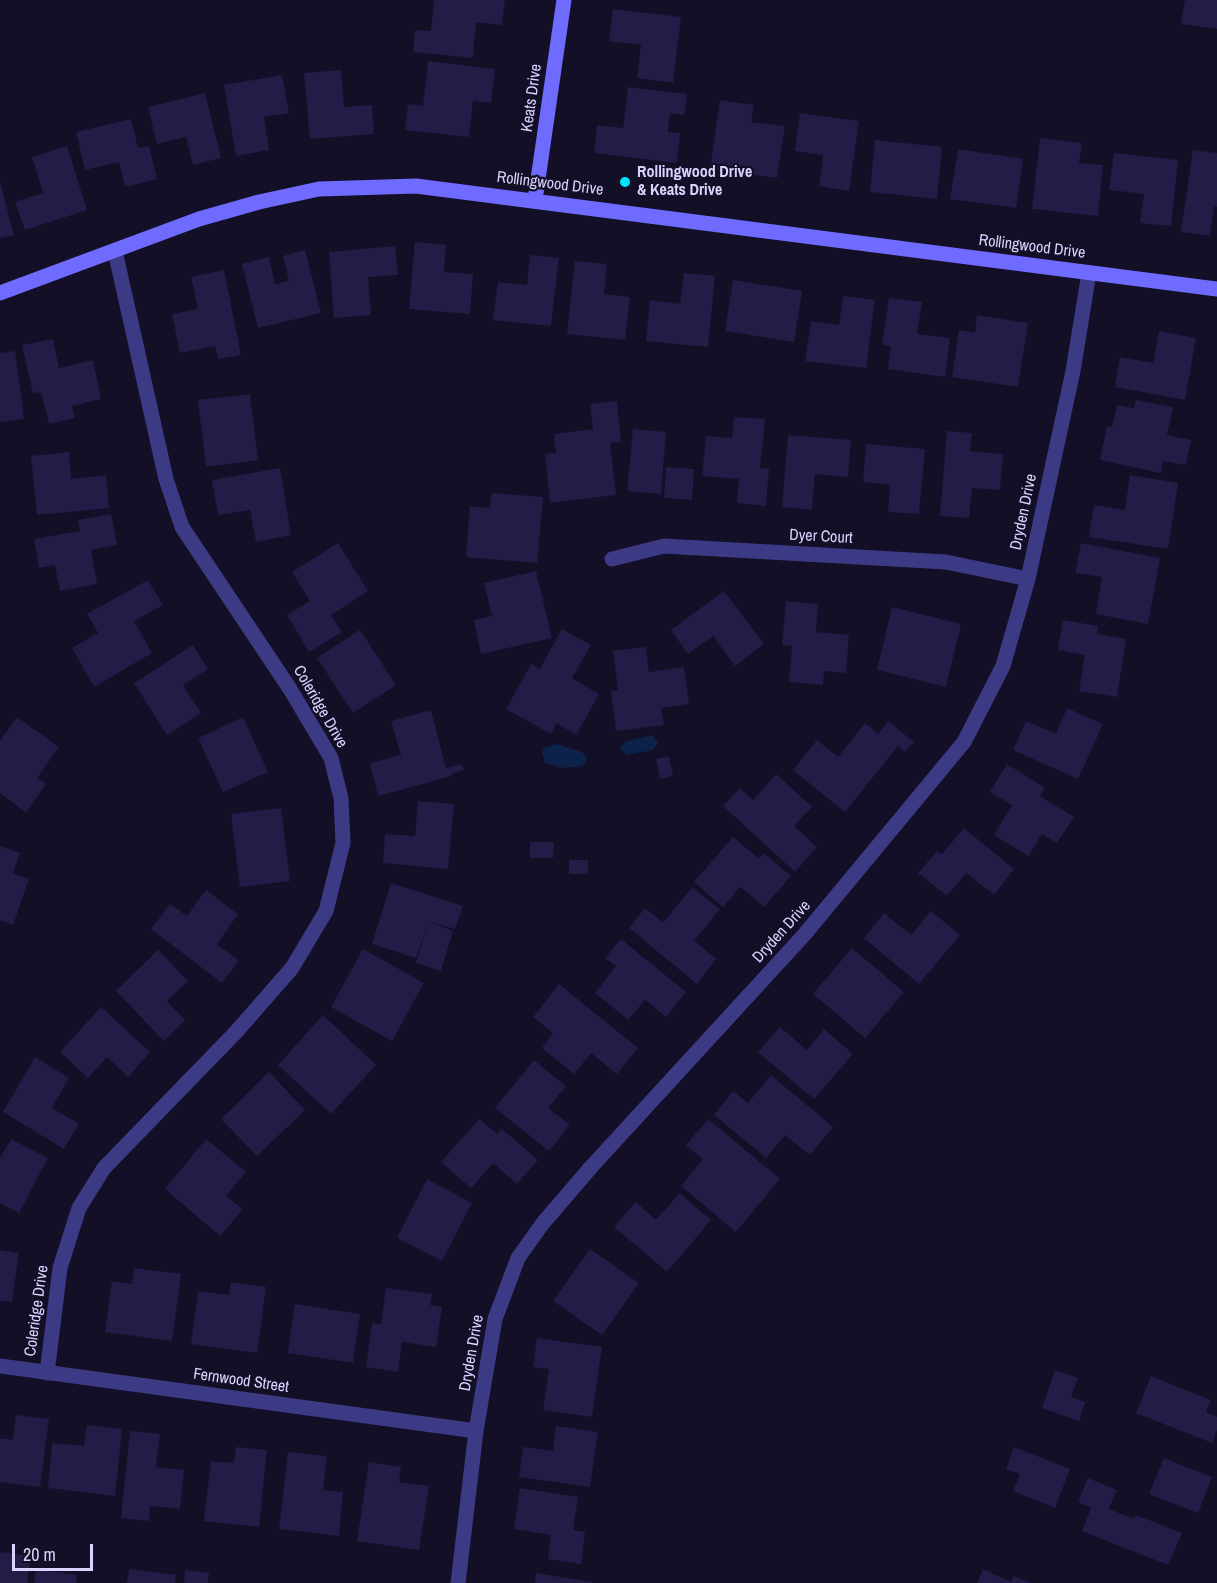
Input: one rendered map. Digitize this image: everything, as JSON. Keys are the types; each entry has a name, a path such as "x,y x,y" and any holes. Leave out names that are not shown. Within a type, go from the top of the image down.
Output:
{"street":[{"name":"Keats Drive","path":"535,200 564,0"},
{"name":"Rollingwood Drive","path":"0,293 199,219 259,202 319,189 416,186 1217,289"},
{"name":"Coleridge Drive","path":"47,1373 60,1268 79,1208 104,1168 236,1032 292,968 326,911 343,843 341,798 331,758 290,689 182,527 166,479 115,251"},
{"name":"Dryden Drive","path":"458,1583 476,1431 495,1318 518,1258 543,1223 592,1166 804,935 964,742 1003,666 1028,579 1073,371 1089,273"},
{"name":"Dyer Court","path":"612,559 664,546 946,561 1028,579"},
{"name":"Fernwood Street","path":"0,1366 476,1431"}],"water":[{"path":"653,735 658,743 653,750 627,755 620,749 626,741"},
{"path":"557,744 582,752 587,758 586,761 582,766 563,768 545,763 542,752 545,747"}],"building":[{"path":"434,0 505,0 502,25 476,22 473,58 413,52 415,30 431,31"},
{"path":"1185,0 1217,0 1217,29 1181,24"},
{"path":"613,9 681,17 673,83 637,78 641,45 609,41"},
{"path":"428,61 495,69 491,103 473,101 469,137 405,130 408,104 423,106"},
{"path":"341,70 344,107 372,105 374,134 310,139 304,73"},
{"path":"282,75 289,113 264,117 269,150 236,156 224,85"},
{"path":"628,87 687,94 684,115 670,113 668,132 680,133 677,163 594,153 597,125 623,128"},
{"path":"205,93 221,158 193,165 186,137 157,144 148,107"},
{"path":"720,100 754,105 751,122 785,126 777,178 710,169"},
{"path":"800,113 859,121 849,191 819,186 823,155 795,151"},
{"path":"131,119 138,148 149,146 157,179 125,187 119,162 85,170 76,132"},
{"path":"1040,138 1082,143 1079,163 1103,165 1098,216 1032,209"},
{"path":"875,140 942,147 937,199 870,192"},
{"path":"67,146 87,210 25,230 15,202 43,193 32,157"},
{"path":"958,149 1023,159 1016,208 950,199"},
{"path":"1193,150 1217,153 1217,207 1214,206 1210,236 1181,232"},
{"path":"1114,153 1178,160 1171,226 1140,223 1144,194 1109,190"},
{"path":"0,182 14,235 0,238"},
{"path":"415,242 446,245 444,272 473,274 470,314 409,309"},
{"path":"395,246 398,275 368,277 371,315 334,318 329,252"},
{"path":"305,250 321,313 258,328 242,264 269,257 275,284 289,281 283,256"},
{"path":"530,255 559,258 551,326 493,320 498,282 527,285"},
{"path":"575,261 607,264 604,294 630,297 625,340 567,334"},
{"path":"224,270 241,355 218,359 215,346 180,353 172,314 198,309 191,277"},
{"path":"684,273 715,276 708,347 646,341 650,300 680,304"},
{"path":"733,280 802,291 794,342 725,331"},
{"path":"843,296 875,300 866,368 805,361 811,321 839,325"},
{"path":"889,298 922,302 917,334 950,338 945,377 888,369 891,346 882,345"},
{"path":"977,315 1028,323 1018,387 952,377 959,330 975,333"},
{"path":"1159,331 1196,338 1185,400 1115,387 1120,357 1153,363"},
{"path":"53,339 59,368 93,360 101,399 72,406 75,418 49,424 41,392 33,394 22,345"},
{"path":"15,351 24,419 0,422 0,353"},
{"path":"250,394 258,460 206,467 198,400"},
{"path":"1136,400 1173,407 1167,435 1191,440 1186,465 1163,461 1161,473 1100,460 1107,426 1112,427 1117,405 1134,408"},
{"path":"617,401 621,442 610,443 616,495 550,503 545,454 556,453 554,434 593,429 590,404"},
{"path":"734,417 765,419 760,468 769,469 766,506 737,503 739,479 702,476 706,436 732,438"},
{"path":"633,429 666,432 661,494 627,491"},
{"path":"947,431 972,433 970,451 1003,454 1000,490 972,488 969,518 940,516"},
{"path":"788,435 851,440 848,477 815,474 812,510 782,507"},
{"path":"866,444 925,449 919,514 888,512 890,485 863,482"},
{"path":"69,452 71,479 106,475 109,508 37,515 31,456"},
{"path":"666,467 694,469 692,500 664,498"},
{"path":"280,468 291,535 256,542 250,510 218,515 212,480"},
{"path":"1130,475 1178,483 1168,549 1089,537 1094,505 1125,510"},
{"path":"492,493 543,497 537,563 466,557 470,506 490,508"},
{"path":"111,514 117,545 91,550 97,584 60,591 55,565 39,568 34,539 80,531 78,520"},
{"path":"338,543 368,591 331,615 342,632 309,652 287,615 310,601 292,572"},
{"path":"1081,543 1160,558 1148,624 1096,614 1102,577 1075,573"},
{"path":"536,571 552,638 481,654 474,620 492,616 484,583"},
{"path":"148,580 163,605 134,621 152,653 94,687 72,648 98,633 87,614"},
{"path":"724,591 764,644 735,666 713,636 688,654 671,630"},
{"path":"786,601 818,604 816,632 849,635 846,673 824,671 823,685 789,682 792,646 782,645"},
{"path":"892,607 961,624 946,687 877,670"},
{"path":"1063,620 1098,626 1097,634 1126,639 1117,697 1079,691 1085,655 1058,650"},
{"path":"562,629 591,645 572,678 599,694 576,735 557,723 551,734 506,709 531,664 540,669"},
{"path":"360,630 396,685 353,713 317,658"},
{"path":"193,645 208,669 183,685 201,713 167,735 134,683"},
{"path":"646,647 649,672 684,667 689,704 661,708 664,725 616,731 611,691 618,690 613,651"},
{"path":"1067,708 1103,724 1078,779 1013,750 1026,721 1056,734"},
{"path":"431,710 446,768 462,764 464,770 451,774 452,776 378,796 370,763 401,755 391,721"},
{"path":"17,717 59,747 37,778 46,784 26,813 0,793 0,741"},
{"path":"243,717 268,772 223,792 198,738"},
{"path":"888,721 914,742 905,752 898,746 845,812 793,770 817,740 838,757 865,723 878,734"},
{"path":"669,756 673,776 660,779 656,759"},
{"path":"1007,764 1045,788 1040,796 1074,817 1057,843 1042,834 1028,856 994,835 1012,805 990,792"},
{"path":"776,774 812,807 794,826 817,847 795,872 723,806 740,788 753,800"},
{"path":"418,801 454,804 448,869 383,863 385,834 415,836"},
{"path":"281,808 290,881 240,887 231,814"},
{"path":"964,828 1014,869 994,895 966,873 947,896 918,873 937,851 942,854"},
{"path":"733,837 759,859 764,853 791,876 764,907 740,887 723,907 694,882"},
{"path":"530,842 554,842 553,858 530,858"},
{"path":"0,846 20,853 13,873 29,879 13,925 0,920"},
{"path":"569,860 588,860 588,874 569,874"},
{"path":"391,883 463,906 455,929 428,921 453,931 441,971 416,963 427,926 416,958 372,944"},
{"path":"692,887 720,909 694,941 716,959 697,984 629,928 645,908 663,923"},
{"path":"206,890 238,914 217,944 239,961 222,983 151,929 170,904 187,916"},
{"path":"931,911 960,935 919,984 864,938 884,913 911,935"},
{"path":"621,939 686,992 666,1017 645,1000 628,1020 595,993 616,966 605,958"},
{"path":"852,948 904,992 865,1038 813,994"},
{"path":"363,949 424,983 392,1041 331,1007"},
{"path":"158,950 188,981 167,1001 185,1020 164,1041 116,991"},
{"path":"559,984 638,1048 617,1074 591,1053 574,1074 542,1048 553,1033 533,1017"},
{"path":"101,1007 150,1052 128,1077 107,1057 88,1078 60,1052"},
{"path":"323,1015 376,1065 331,1114 278,1065"},
{"path":"780,1027 807,1050 824,1029 853,1054 814,1099 758,1052"},
{"path":"35,1057 69,1078 52,1108 79,1124 64,1149 3,1112"},
{"path":"534,1060 566,1086 548,1108 570,1125 549,1151 495,1108"},
{"path":"269,1072 305,1110 257,1156 221,1119"},
{"path":"771,1075 833,1127 810,1155 785,1135 766,1158 714,1115 733,1091 748,1103"},
{"path":"479,1119 497,1134 502,1129 538,1160 517,1184 493,1163 471,1188 441,1162"},
{"path":"708,1119 780,1179 736,1232 681,1186 703,1159 686,1145"},
{"path":"11,1139 48,1158 19,1213 0,1203 0,1158"},
{"path":"206,1139 246,1172 226,1196 243,1209 220,1236 165,1189"},
{"path":"427,1179 472,1203 442,1261 397,1238"},
{"path":"680,1193 711,1220 667,1272 614,1227 636,1202 656,1220"},
{"path":"590,1249 639,1283 602,1335 553,1301"},
{"path":"0,1250 19,1253 12,1302 0,1301"},
{"path":"134,1268 181,1274 172,1341 105,1332 112,1281 132,1284"},
{"path":"231,1282 266,1287 257,1353 191,1344 198,1291 229,1295"},
{"path":"386,1288 432,1294 430,1305 442,1307 436,1347 402,1342 398,1372 366,1367 372,1323 381,1324"},
{"path":"295,1304 360,1314 353,1363 288,1353"},
{"path":"537,1338 602,1347 592,1417 543,1410 549,1369 533,1367"},
{"path":"1055,1370 1078,1378 1071,1397 1085,1402 1079,1421 1042,1408"},
{"path":"1151,1376 1211,1400 1206,1412 1217,1417 1217,1430 1212,1443 1136,1413"},
{"path":"16,1415 49,1419 40,1487 0,1482 0,1438 13,1440"},
{"path":"87,1425 122,1429 115,1496 48,1488 52,1443 84,1446"},
{"path":"556,1426 598,1432 590,1487 519,1477 523,1447 553,1451"},
{"path":"130,1431 160,1434 156,1467 184,1470 180,1509 150,1506 149,1521 121,1518"},
{"path":"236,1447 267,1450 259,1527 204,1521 211,1461 234,1463"},
{"path":"1014,1447 1070,1469 1055,1508 1013,1491 1020,1474 1006,1469"},
{"path":"288,1452 327,1456 323,1490 343,1492 339,1536 279,1529"},
{"path":"1164,1458 1212,1477 1198,1513 1149,1494"},
{"path":"369,1462 401,1467 399,1482 429,1486 419,1550 357,1541"},
{"path":"1088,1478 1117,1490 1109,1509 1134,1519 1136,1515 1182,1533 1168,1565 1082,1531 1091,1508 1078,1502"},
{"path":"520,1488 578,1497 573,1530 585,1532 581,1564 548,1559 551,1535 514,1529"},
{"path":"0,1552 31,1556 27,1583 0,1583"},
{"path":"36,1569 77,1575 76,1583 34,1583"},
{"path":"129,1569 176,1575 175,1583 127,1583"},
{"path":"983,1569 1011,1582 1014,1576 1031,1583 977,1583"},
{"path":"185,1570 209,1573 208,1583 184,1583"},
{"path":"536,1573 592,1582 592,1583 535,1583"}],"place":[{"name":"Rollingwood Drive & Keats Drive","path":"625,182"}]}
